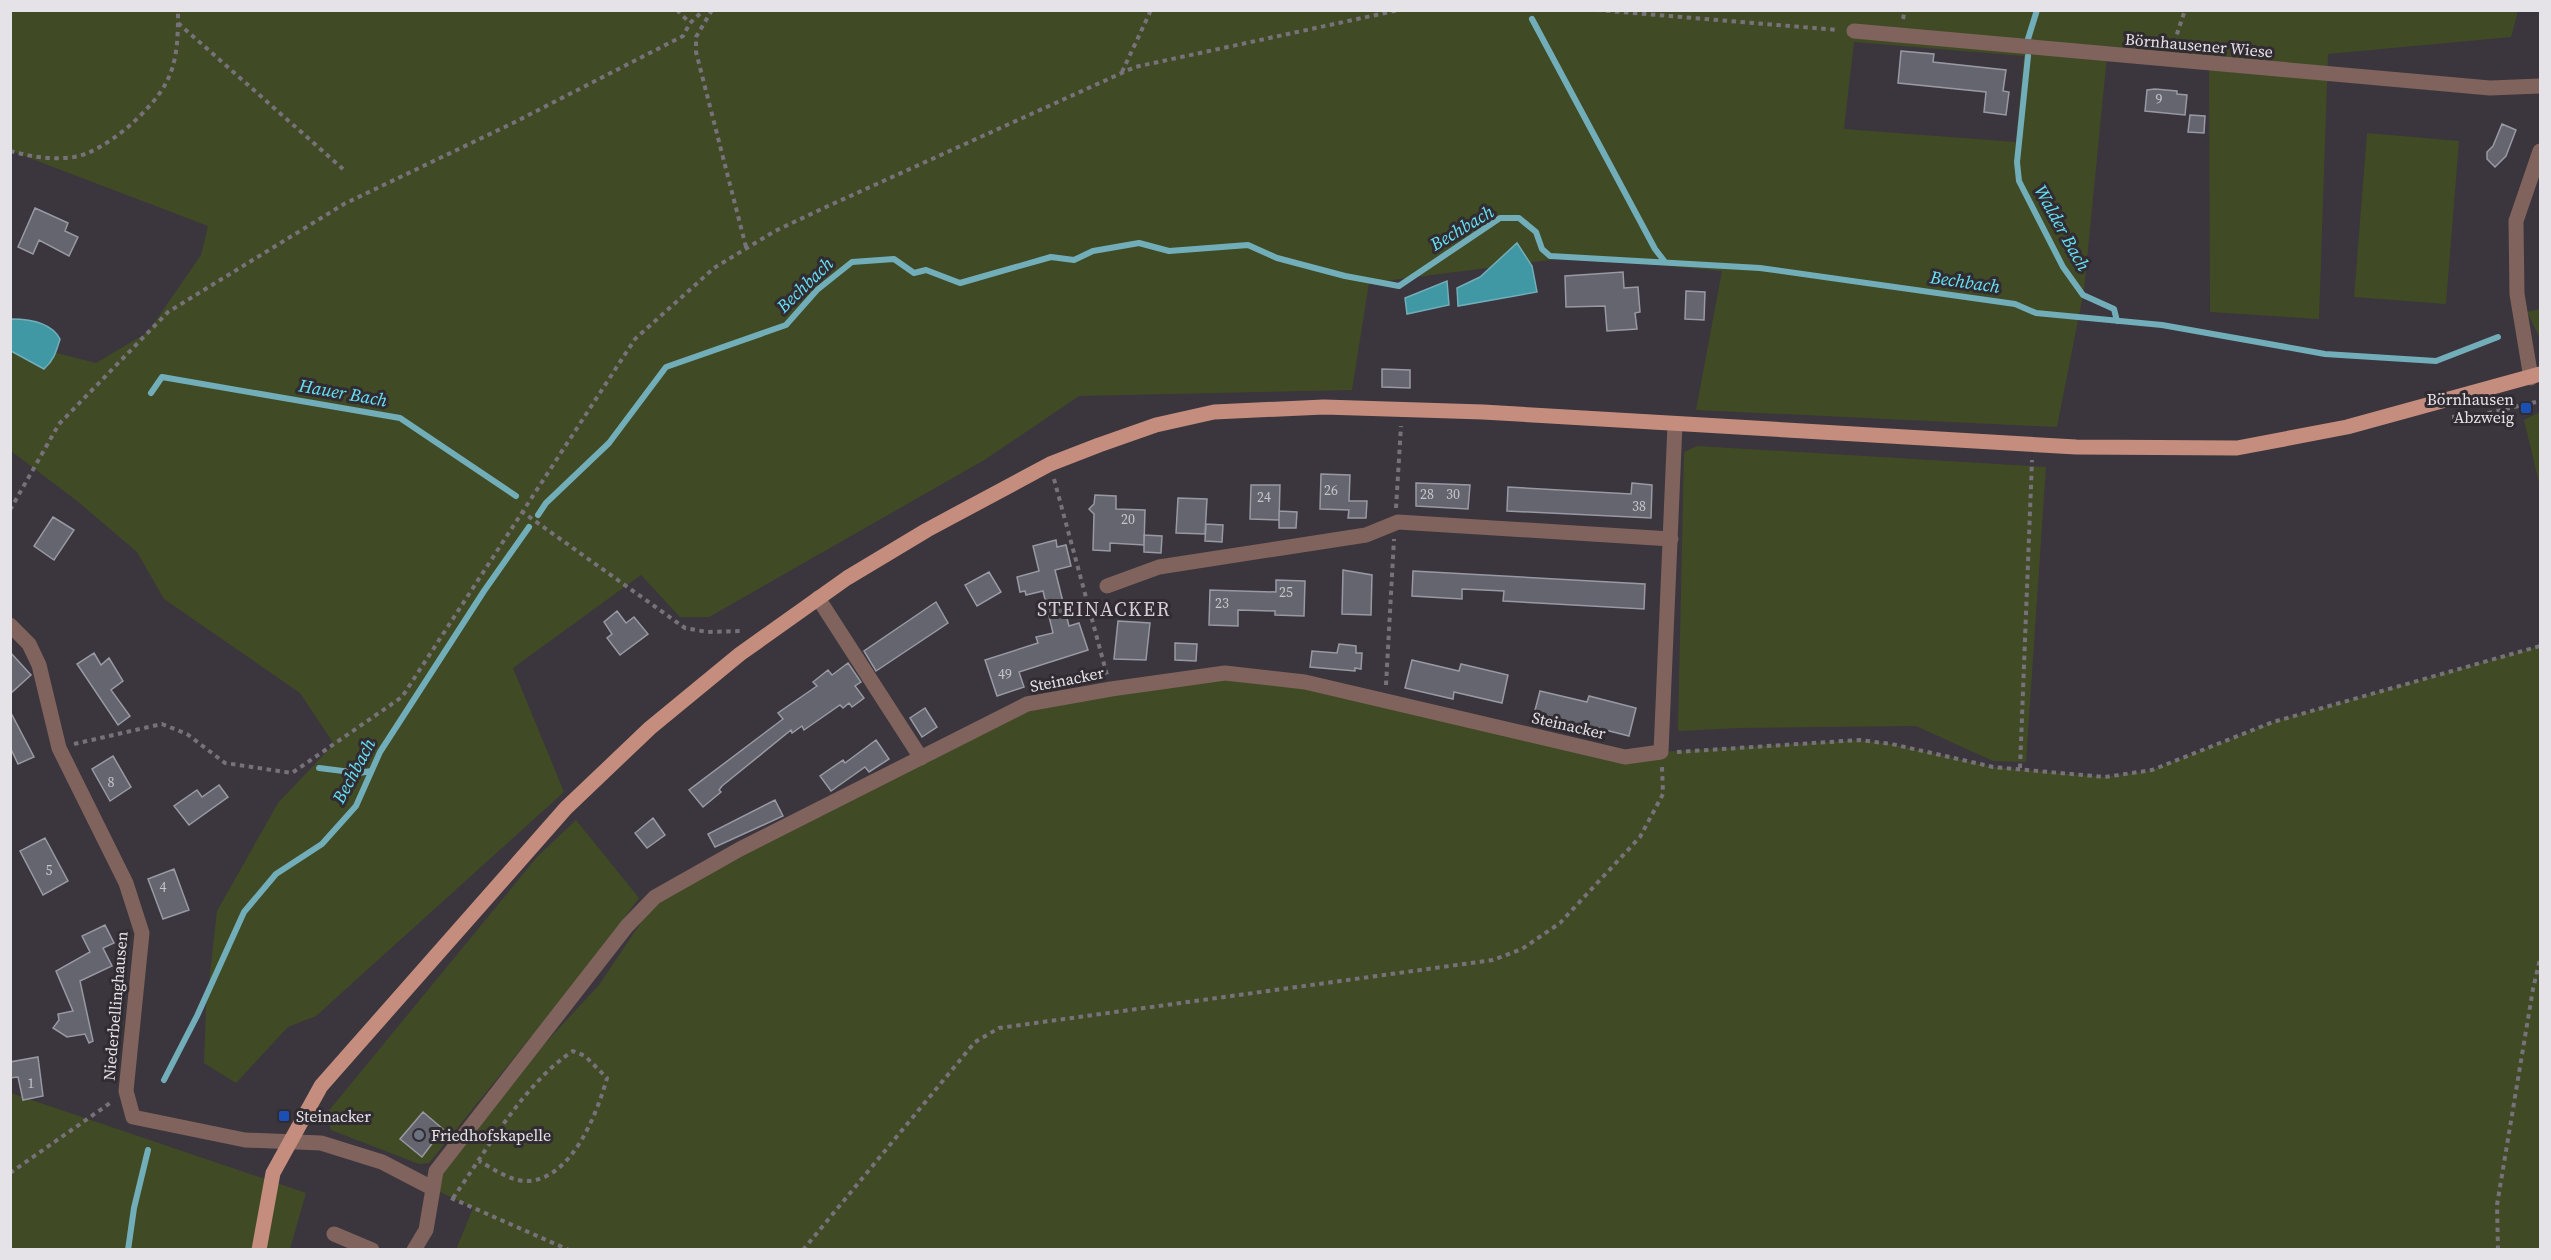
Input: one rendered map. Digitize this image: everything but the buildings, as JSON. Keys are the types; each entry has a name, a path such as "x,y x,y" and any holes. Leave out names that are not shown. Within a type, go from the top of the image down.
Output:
{"main road":[{"path":"259,1250 273,1173 321,1086 566,808 650,728 818,598 927,530 1050,464 1156,425 1214,412 1324,407 1752,428 2032,445 2161,449 2237,448 2347,427 2536,376"}],"street":[{"name":"Börnhausener Wiese","path":"1854,31 2490,88 2541,86"},
{"path":"2536,376 2517,294 2516,220 2541,151"},
{"path":"1661,752 1675,424"},
{"path":"1107,586 1159,567 1366,535 1395,524 1671,539"},
{"path":"818,598 921,758"},
{"name":"Niederbellinghausen","path":"10,625 29,644 39,665 59,748 126,883 142,933 126,1091 133,1117 245,1140 289,1144"},
{"name":"Steinacker","path":"414,1250 426,1230 436,1171 627,926 655,897 740,849 1027,704 1111,688 1225,673 1305,682 1386,699 1625,757 1661,752"},
{"path":"289,1144 321,1143 382,1162 432,1188"},
{"path":"334,1233 372,1250"}],"path":[{"path":"10,151 36,158 76,157 114,138 143,114 167,83 178,47 178,10"},
{"path":"677,10 690,23"},
{"path":"10,510 59,424 168,312 344,204 682,36 690,23 704,10"},
{"path":"712,10 696,37 696,52 746,248"},
{"path":"1122,73 1151,10"},
{"path":"59,748 162,724 187,734 225,763 292,772 402,697 635,339 714,268 746,248 826,207 1047,109 1135,67 1399,10"},
{"path":"1597,10 1660,13 1854,31"},
{"path":"2168,60 2185,10"},
{"path":"178,23 343,169"},
{"path":"1386,699 1402,410"},
{"path":"2020,768 2032,445"},
{"path":"1050,464 1111,688"},
{"path":"521,511 685,628 707,632 774,630"},
{"path":"803,1250 975,1042 999,1028 1493,960 1522,949 1560,922 1640,837 1663,795 1661,752 1859,740 1892,744 1994,767 2105,777 2152,770 2273,722 2541,646"},
{"path":"2498,1250 2497,1205 2532,989 2541,958"},
{"path":"453,1198 479,1161 540,1077 567,1055 573,1051 585,1056 607,1078 600,1106 580,1144 560,1166 540,1180 523,1181 479,1161"},
{"path":"10,1173 126,1091"},
{"path":"432,1188 569,1250"}],"green space":[{"path":"11,11 2518,11 2511,37 2328,54 2319,319 2210,312 2209,73 2212,58 2108,46 2084,290 2057,427 1696,410 1722,271 1572,257 1369,283 1352,390 1079,396 986,459 709,617 680,617 641,575 513,668 564,792 316,1016 288,1027 236,1083 204,1063 206,1009 217,911 278,803 334,744 300,693 164,599 137,552 77,501 11,451 10,341 96,363 148,332 201,255 208,226 11,151","holes":["1854,42 2024,56 2016,142 1844,129"]},
{"path":"2367,133 2459,141 2446,304 2354,297"},
{"path":"2540,309 2540,338 2527,312"},
{"path":"2540,412 2540,487 2524,420"},
{"path":"1697,446 2046,467 2026,762 1993,761 1916,726 1678,731 1684,452"},
{"path":"2540,646 2540,1249 456,1250 473,1208 432,1188 477,1117 599,985 650,909 740,849 1027,704 1225,673 1305,682 1625,757 1661,752 1859,740 1892,744 1993,767 2105,777 2152,770 2273,722"},
{"path":"576,820 639,898 594,959 429,1163 419,1164 331,1130 327,1113 537,857"},
{"path":"11,1093 306,1193 290,1249 11,1250"}],"water":[{"path":"1517,243 1532,266 1537,292 1458,306 1457,288 1480,277"},
{"path":"1447,281 1449,305 1407,314 1405,298"},
{"path":"11,319 45,325 60,339 56,352 44,369 11,351"}],"waterway":[{"name":"Walder Bach","path":"2028,39 2037,10"},
{"path":"1532,19 1655,249 1665,262"},
{"name":"Walder Bach","path":"2028,56 2017,162 2019,181 2063,267 2083,295 2114,309 2117,321"},
{"name":"Bechbach","path":"538,515 546,503 609,443 666,367 786,325 817,290 852,262 894,259 914,273 926,270 960,283 1051,257 1074,260 1093,251 1139,243 1169,251 1248,245 1277,258 1345,276 1399,286 1500,218 1519,218 1536,232 1542,249 1550,256 1760,268 2015,304 2036,313 2162,325 2325,354 2436,361 2498,337"},
{"name":"Hauer Bach","path":"151,393 162,377 400,418 516,496"},
{"name":"Bechbach","path":"164,1080 197,1016 244,912 276,874 322,844 356,806 380,752 484,591 529,527"},
{"path":"319,768 359,773 371,771"},
{"name":"Bechbach","path":"128,1250 134,1208 148,1150"}],"place":[{"name":"Börnhausen Abzweig","path":"2526,408"},
{"name":"Steinacker","path":"284,1116"},
{"name":"Friedhofskapelle","path":"419,1135"}],"district":[{"name":"STEINACKER","path":"1104,609"}]}
